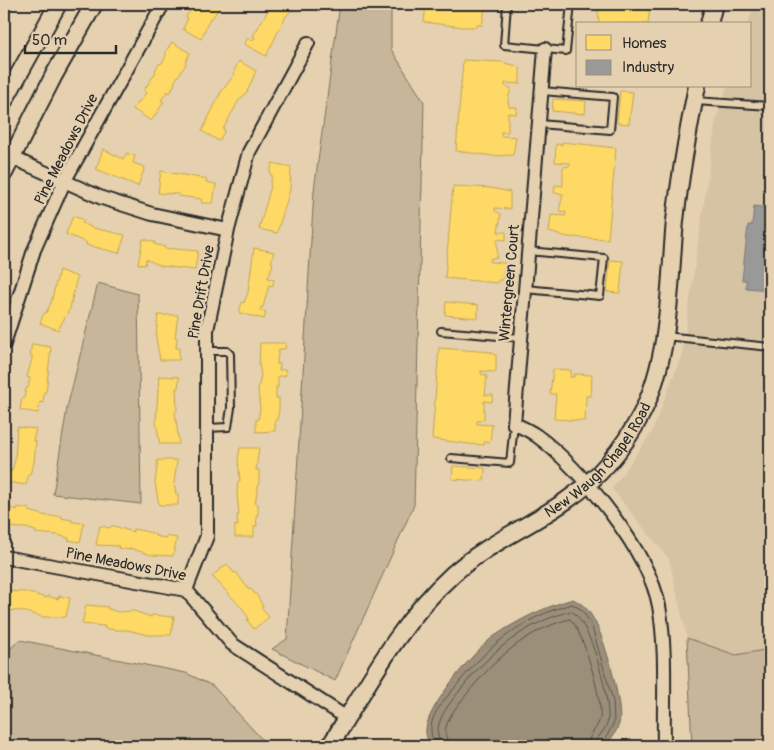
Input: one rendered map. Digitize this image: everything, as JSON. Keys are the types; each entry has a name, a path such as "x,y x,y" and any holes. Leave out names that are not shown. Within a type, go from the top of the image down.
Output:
{"street":[{"path":"4,101 58,4"},
{"path":"4,173 7,155 94,4"},
{"name":"Pine Meadows Drive","path":"4,344 34,250 65,180 163,4"},
{"path":"710,22 714,4"},
{"name":"Pine Drift Drive","path":"186,590 208,536 208,330 228,230 248,152 308,43"},
{"name":"Wintergreen Court","path":"514,424 545,49"},
{"name":"New Waugh Chapel Road","path":"330,746 388,651 409,620 431,595 488,547 567,500 586,485 605,468 620,449 642,413 656,378 664,336 676,211 695,93"},
{"path":"7,155 102,198 152,214 228,230"},
{"path":"514,424 535,434 553,448 586,485 641,558 654,589 662,632 664,746"},
{"name":"Pine Meadows Drive","path":"4,557 186,590 232,644 347,718"}],"lane":[{"path":"507,4 504,45 566,51 571,4"},
{"path":"539,124 610,130 613,97 542,90"},
{"path":"695,93 770,106"},
{"path":"525,289 600,296 604,258 528,251"},
{"path":"441,331 521,338"},
{"path":"664,336 770,347"},
{"path":"208,350 226,351 230,354 231,408 228,426 208,428"},
{"path":"451,458 510,463 514,424"}],"shaded area":[{"path":"340,4 391,4 391,49 424,102 414,505 335,681 272,649 287,639 314,190"},
{"path":"755,4 770,4 770,649 736,655 687,638 669,559 612,489 652,432 682,354 716,120 726,88 752,88 752,22 749,22"},
{"path":"98,283 138,294 141,504 53,494 67,408"},
{"path":"687,638 736,655 770,649 770,746 692,746"},
{"path":"20,640 186,673 213,686 268,746 4,746 4,654"}],"water":[{"path":"573,599 588,610 598,628 608,655 616,688 620,715 619,724 607,744 604,746 436,746 429,744 426,729 435,707 443,693 475,654 493,637 512,625 542,610"}],"building: Homes":[{"path":"195,4 223,4 210,18 201,39 183,29 188,18 186,17"},
{"path":"272,4 297,4 286,16 266,56 244,44 248,38 253,41 255,37 253,36"},
{"path":"426,4 469,4 469,7 485,8 482,25 462,27 424,22"},
{"path":"590,4 650,4 648,22 599,22 598,10 605,9 605,6"},
{"path":"172,42 190,53 170,93 167,91 161,101 164,102 151,121 133,109 146,93 144,90 159,64 162,63 166,56 166,51"},
{"path":"463,60 502,62 520,67 520,84 505,83 505,86 511,88 508,100 509,107 517,107 516,114 508,113 508,132 501,132 501,136 516,137 513,155 494,156 456,151"},
{"path":"239,61 256,71 247,92 239,100 223,129 225,130 219,141 202,131 221,92 235,74 234,71"},
{"path":"620,91 633,92 629,124 617,123"},
{"path":"553,99 586,101 585,114 552,111"},
{"path":"562,142 616,148 608,239 568,237 549,232 551,215 565,216 566,212 559,211 563,194 554,193 555,185 563,186 563,167 569,166 570,163 555,162 556,144 562,145"},
{"path":"103,149 123,159 127,153 135,156 133,163 145,167 138,186 96,169"},
{"path":"272,163 291,167 290,190 277,233 259,229 271,186 272,175 270,174"},
{"path":"161,171 206,179 206,182 216,184 213,203 202,203 201,199 179,196 179,194 158,193"},
{"path":"453,186 491,188 510,192 510,209 495,208 495,211 501,214 498,232 506,232 506,240 497,239 497,258 491,258 490,262 505,263 502,280 498,280 498,283 445,278"},
{"path":"73,216 84,220 82,223 93,228 125,235 119,253 86,245 87,243 66,234"},
{"path":"143,239 155,242 154,244 164,248 198,251 195,270 161,266 146,259 145,265 138,264"},
{"path":"254,248 274,252 268,278 274,280 273,286 269,285 263,307 260,310 266,312 264,319 239,313 242,302 244,303 248,292"},
{"path":"610,260 623,261 620,293 607,292"},
{"path":"59,270 77,277 70,308 58,330 40,323 51,303"},
{"path":"446,302 478,305 478,318 445,315"},
{"path":"158,315 178,315 175,337 177,338 176,348 179,348 179,360 160,360 156,338"},
{"path":"260,343 286,343 285,349 279,349 278,353 277,364 280,364 279,370 286,370 285,376 278,376 278,387 276,387 279,409 277,420 275,420 275,431 256,432 256,420 258,420 260,409 258,390 261,375 259,364"},
{"path":"32,344 51,347 46,392 44,392 43,403 40,402 38,413 20,410 22,398 24,399 30,378 27,377 32,359 32,355 30,355"},
{"path":"439,348 492,352 492,354 496,355 496,372 481,371 481,374 487,376 485,395 493,395 492,402 484,401 484,420 477,421 477,424 492,425 490,442 484,442 484,445 432,439"},
{"path":"553,369 571,370 570,377 574,377 574,374 592,375 591,396 586,396 585,421 554,419 556,394 550,394"},
{"path":"159,376 179,377 178,388 176,388 177,410 175,412 179,444 160,444 156,421"},
{"path":"17,427 36,429 33,441 36,441 34,463 30,474 28,474 26,485 7,482 9,470 12,471 15,460"},
{"path":"240,448 259,448 256,470 259,470 259,482 255,504 258,504 258,515 256,515 257,526 254,526 254,537 235,537 235,525 238,526 237,515 239,515 237,494 238,481 240,481 238,460"},
{"path":"158,460 177,460 174,483 176,494 178,494 178,505 159,505 155,483"},
{"path":"453,466 485,468 484,481 452,479"},
{"path":"4,506 17,510 18,507 29,509 29,511 47,516 62,516 61,518 72,520 72,522 84,523 80,542 68,540 69,538 58,535 35,533 36,531 26,528 4,527"},
{"path":"100,526 110,528 114,526 133,532 133,529 155,534 155,536 177,538 173,556 151,555 130,548 130,550 118,548 119,546 96,545"},
{"path":"227,564 234,573 236,572 249,590 251,589 258,597 263,607 261,608 269,617 254,629 247,620 249,619 243,609 212,576"},
{"path":"4,591 26,592 47,598 47,596 58,599 59,596 70,598 66,617 44,617 22,611 4,610"},
{"path":"86,605 108,607 108,609 118,612 134,611 151,617 152,615 174,617 171,635 148,635 128,630 104,628 105,626 82,624"}],"building: Industry":[{"path":"754,206 770,208 770,290 746,288 746,280 742,280 748,225 752,225"}]}
